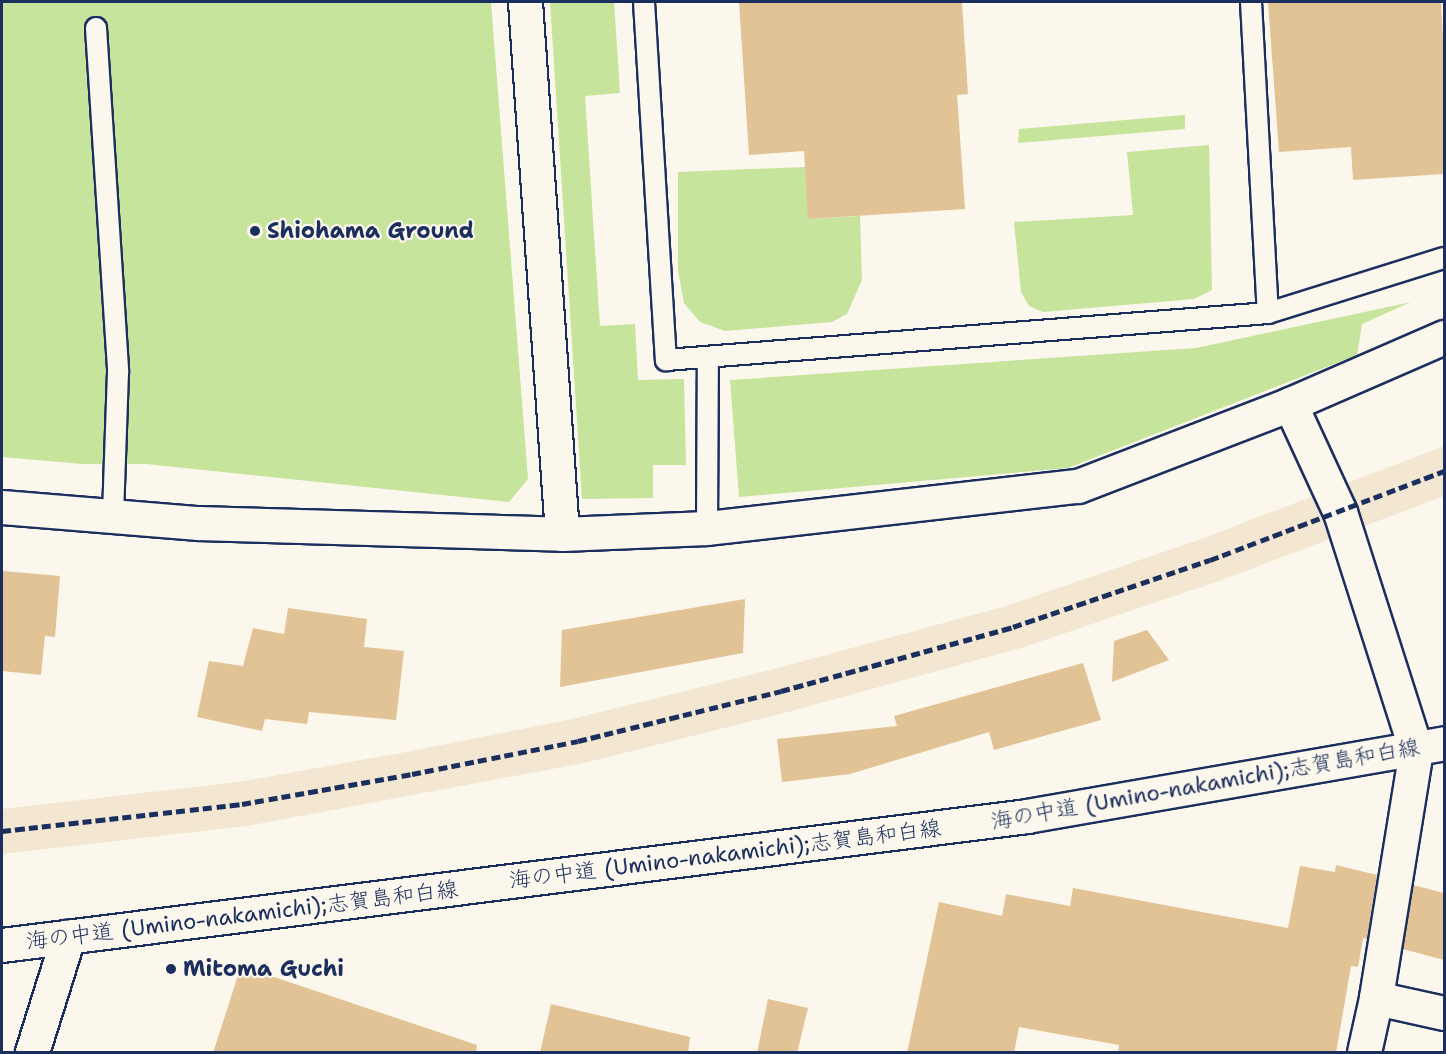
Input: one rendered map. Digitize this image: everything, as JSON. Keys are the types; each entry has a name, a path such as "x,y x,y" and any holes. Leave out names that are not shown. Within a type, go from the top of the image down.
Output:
{"street":[{"path":"525,2 562,534"},
{"path":"2,507 198,523 562,534 707,528 1078,486 1290,404 1444,337"},
{"path":"1290,404 1340,512 1430,746 1365,1053"},
{"name":"海の中道 (Umino-nakamichi);志賀島和白線","path":"2,945 1027,816 1430,746"},
{"path":"32,1053 68,937"},
{"path":"1376,998 1444,1013"}],"lane":[{"path":"644,2 666,360 1268,313 1444,258"},
{"path":"1251,2 1268,313"},
{"path":"96,28 118,372 113,516"},
{"path":"707,528 708,357"}],"shaded area":[{"path":"1444,446 1444,496 1219,581 1021,648 788,712 584,763 247,826 2,854 2,809 238,782 406,752 572,719 774,669 1006,606 1201,539"}],"green space":[{"name":"Shiohama Ground","path":"2,2 491,2 528,479 509,502 146,464 82,464 2,457"},
{"path":"550,2 614,2 620,93 585,96 600,326 635,324 638,380 684,379 686,465 653,465 653,498 582,499"},
{"path":"1185,115 1185,129 1018,143 1019,129"},
{"path":"1209,145 1212,290 1194,299 1043,312 1029,306 1021,292 1014,222 1133,215 1127,152"},
{"path":"805,167 809,219 860,216 862,280 847,314 832,322 725,331 700,322 684,303 678,271 678,172"},
{"path":"1411,302 1362,324 1357,355 1068,468 739,497 730,380 1196,348"}],"building":[{"path":"739,2 962,2 968,94 957,95 965,209 808,219 804,151 749,155"},
{"path":"1268,2 1441,2 1444,57 1444,174 1353,180 1351,147 1279,152"},
{"path":"2,571 60,576 55,637 45,636 41,675 2,671"},
{"path":"745,599 743,653 560,687 562,630"},
{"path":"288,608 367,619 364,647 404,651 396,720 309,712 307,724 265,719 262,731 197,717 209,661 243,666 253,628 284,634"},
{"path":"1147,630 1169,660 1112,682 1114,641"},
{"path":"1083,663 1101,720 994,750 989,732 850,774 782,782 777,739 897,726 894,716"},
{"path":"1336,865 1377,875 1367,939 1363,938 1358,967 1351,966 1336,1053 1118,1053 1119,1045 1019,1027 1014,1053 907,1053 939,902 1002,916 1006,894 1070,906 1073,888 1288,928 1300,866 1335,872"},
{"path":"1413,885 1444,893 1444,960 1403,949"},
{"path":"241,966 477,1045 476,1053 213,1053"},
{"path":"768,999 808,1008 797,1053 757,1053"},
{"path":"551,1004 690,1037 688,1053 540,1053"}],"railway":[{"path":"2,831 242,804 412,774 578,741 781,691 1013,627 1210,560 1444,471"}],"place":[{"name":"Shiohama Ground","path":"255,231"},
{"name":"Mitoma Guchi","path":"171,969"}]}
